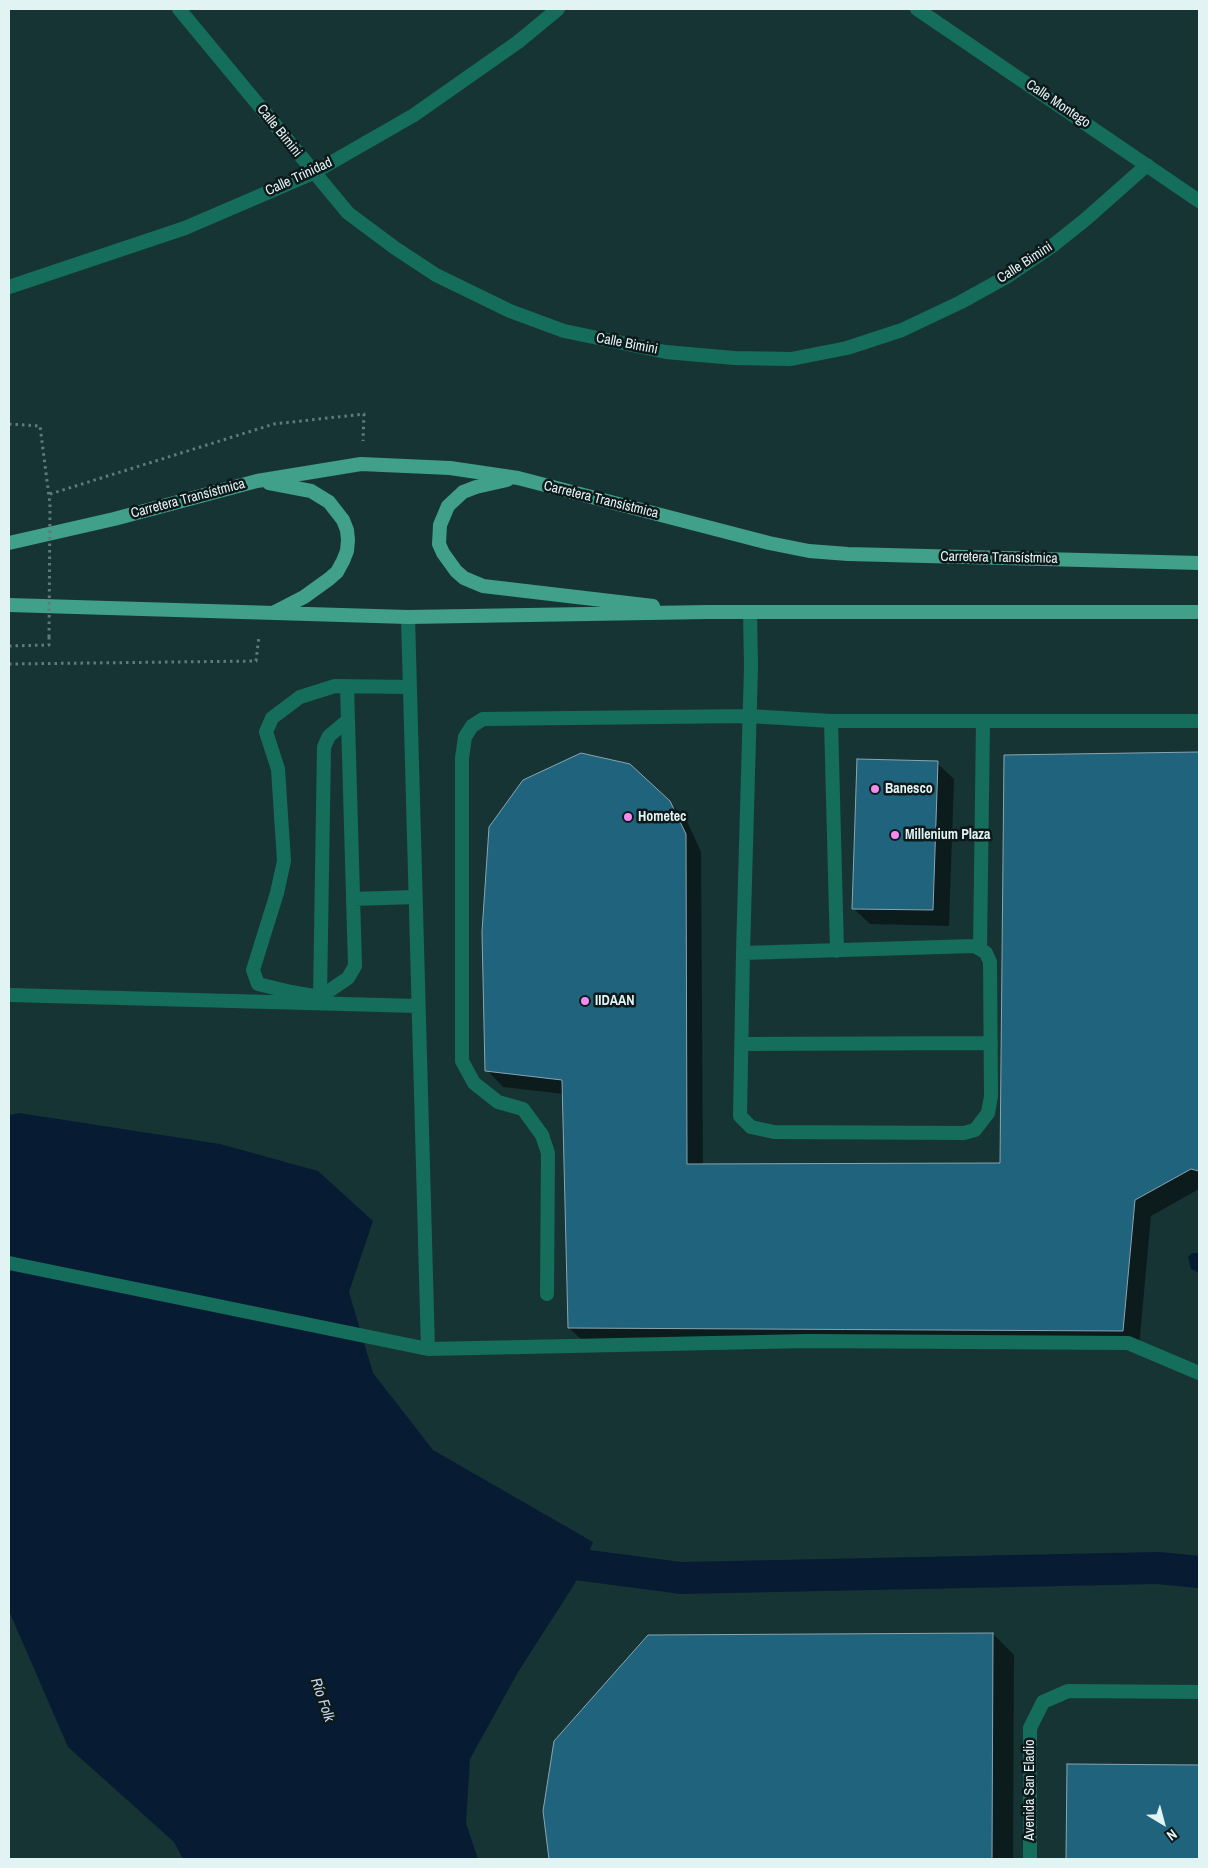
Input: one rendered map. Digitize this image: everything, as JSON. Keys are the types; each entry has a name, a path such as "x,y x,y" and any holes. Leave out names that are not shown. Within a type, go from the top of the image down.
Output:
{"main road":[{"name":"Carretera Transístmica","path":"9,543 114,519 257,481 361,464 450,468 518,478 769,543 809,551 848,554 1199,563"},
{"path":"518,478 476,487 463,492 448,506 440,525 439,544 448,563 464,578 483,586 708,612"},
{"path":"257,481 299,488 320,496 336,510 344,520 348,530 347,551 338,572 315,590 273,613"},
{"path":"9,605 408,617 708,612 1199,612"}],"street":[{"name":"Calle Bimini","path":"180,9 348,213 395,248 436,275 510,311 564,331 666,352 734,358 792,359 847,348 902,330 1008,276 1051,247 1086,219 1147,164"},
{"name":"Calle Trinidad","path":"9,287 184,228 313,172 414,115 518,42 558,9"},
{"name":"Calle Montego","path":"917,9 1199,201"},
{"path":"744,953 974,946 980,949 986,953 990,962 991,1096 988,1114 975,1130 964,1133 774,1132 750,1127 740,1116 742,1044 744,953 750,716 750,612"},
{"path":"408,617 428,1350"},
{"path":"347,686 355,966 348,978 320,997 258,984 253,970 277,893 284,861 278,769 266,732 272,718 300,697 335,686 347,686 410,687"},
{"path":"546,1294 548,1153 542,1135 523,1109 498,1102 474,1083 462,1061 462,758 465,737 472,726 484,719 750,716 831,721 1199,721"},
{"path":"320,997 324,747 329,736 348,720"},
{"path":"831,721 837,951"},
{"path":"980,949 983,721"},
{"path":"353,899 415,897"},
{"path":"9,995 418,1006"},
{"path":"742,1044 991,1043"},
{"path":"9,1263 428,1350 808,1341 1128,1343 1199,1373"},
{"name":"Avenida San Eladio","path":"1030,1859 1030,1728 1043,1702 1068,1691 1199,1692"}],"path":[{"path":"50,494 274,424 364,414"},
{"path":"9,424 40,426 50,494 49,645 9,646"},
{"path":"9,664 256,661"}],"water":[{"name":"Río Folk","path":"19,1113 220,1144 318,1171 373,1221 349,1292 373,1373 433,1450 593,1542 574,1585 518,1672 470,1759 466,1823 478,1859 183,1859 174,1842 68,1747 9,1611 9,1115"},
{"path":"1192,1253 1199,1253 1199,1273 1191,1269 1188,1257"}],"building":[{"name":"IIDAAN","path":"1199,752 1199,1171 1191,1169 1135,1200 1123,1331 568,1328 562,1080 485,1071 482,932 489,827 523,780 581,753 630,764 670,801 686,834 687,1164 1000,1163 1004,755"},
{"name":"Millenium Plaza","path":"857,759 938,761 933,910 852,909"},
{"path":"993,1633 992,1859 549,1859 543,1811 554,1741 648,1635"},
{"path":"1067,1764 1199,1765 1199,1859 1066,1859"}],"waterway":[{"path":"582,1565 681,1578 1158,1568 1199,1572"}],"place":[{"name":"Banesco","path":"875,789"},
{"name":"Hometec","path":"628,817"},
{"name":"Millenium Plaza","path":"895,835"},
{"name":"IIDAAN","path":"585,1001"}]}
